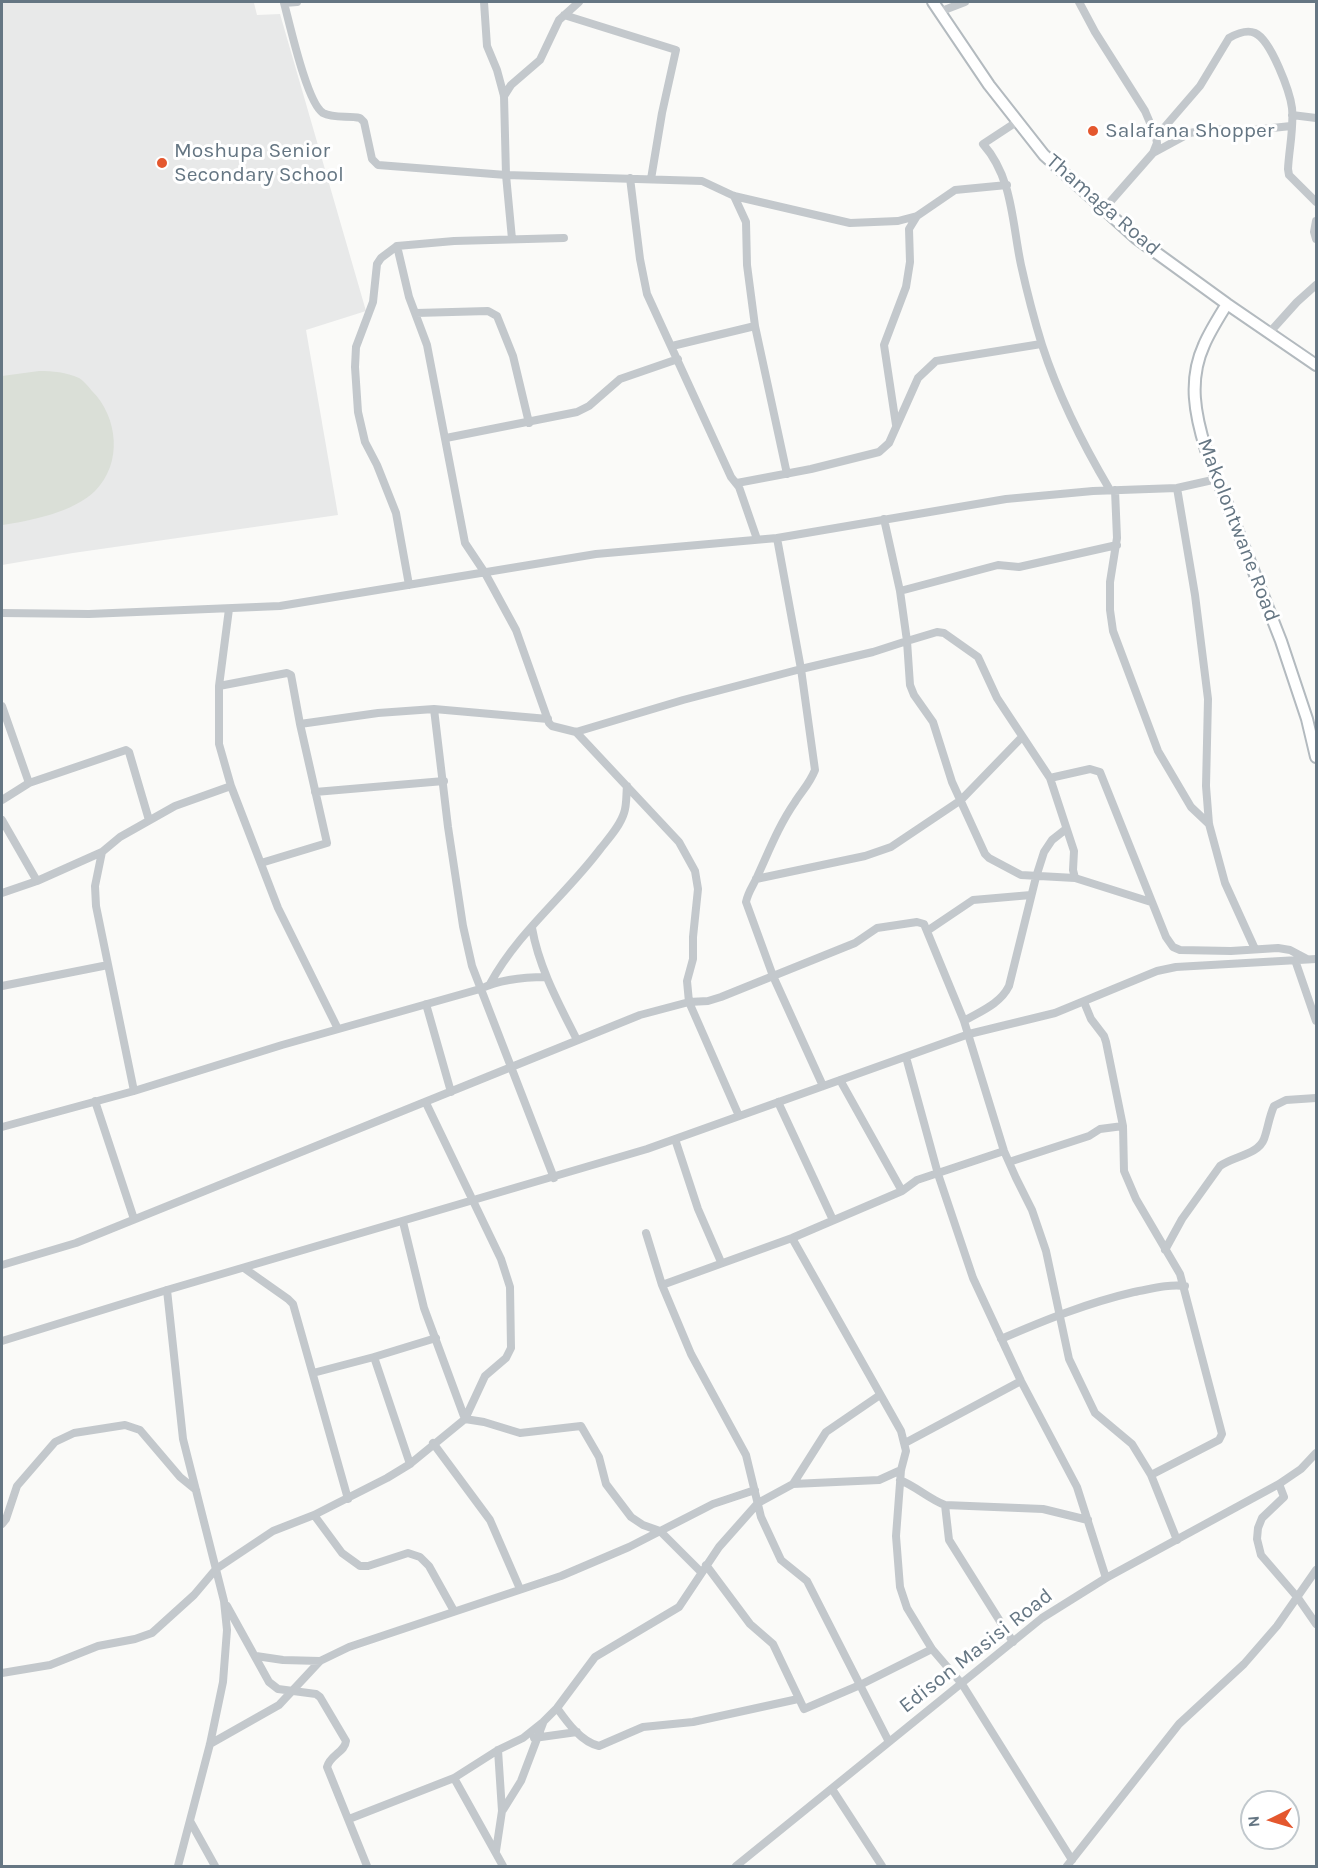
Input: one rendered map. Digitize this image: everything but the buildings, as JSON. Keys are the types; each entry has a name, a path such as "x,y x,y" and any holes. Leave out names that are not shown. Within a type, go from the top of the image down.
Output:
{"main road":[{"name":"Thamaga Road","path":"936,7 989,85 1044,155 1103,210 1174,267 1317,365"},
{"name":"Makolontwane Road","path":"1227,304 1203,345 1197,365 1194,387 1197,424 1281,641 1308,719 1317,758"}],"street":[{"path":"297,2 285,3 315,106 327,115 360,118 364,122 372,159 378,165 506,175 706,182 734,196 850,223 883,223 916,216 955,190 1007,185"},
{"path":"484,2 487,45 504,96 506,175 512,239"},
{"path":"504,96 511,85 540,60 555,27 564,15 579,2"},
{"path":"936,7 965,2"},
{"path":"1079,2 1095,32 1145,111 1157,143 1153,153 1103,210"},
{"path":"564,15 675,50 651,179"},
{"path":"1156,137 1200,86 1229,38 1236,33 1255,33 1267,44 1290,97 1292,115 1289,175 1317,202"},
{"path":"1292,115 1317,118"},
{"path":"1018,121 983,144 1007,185 1021,265 1041,344 1061,400 1112,490 1117,544 1110,582 1113,631 1158,751 1191,807 1209,824"},
{"path":"1153,153 1190,133 1210,129 1244,131 1291,126"},
{"path":"630,178 644,282 648,294 731,477 737,483 757,539"},
{"path":"734,196 746,222 747,265 755,326 787,474"},
{"path":"896,427 884,345 906,287 910,262 909,229 916,216"},
{"path":"1317,221 1314,232 1317,239"},
{"path":"409,585 396,513 365,442 358,412 356,347 373,302 377,264 397,246 454,241 564,238"},
{"path":"397,246 409,297 427,345 465,543 485,573 516,630 552,726 576,732 683,700 873,652 937,632 944,633 978,657 997,698 1050,778 1074,851 1075,878"},
{"path":"1270,332 1297,302 1317,285"},
{"path":"416,313 488,311 497,316 513,356 530,423"},
{"path":"672,346 755,326"},
{"path":"737,483 787,474 879,452 889,443 918,378 936,361 1041,344"},
{"path":"446,438 578,412 589,406 620,379 678,359"},
{"path":"2,613 89,614 290,605 596,554 777,538 1006,499 1112,490 1177,488 1217,479"},
{"path":"1177,488 1195,594 1209,707 1206,786 1209,824 1225,883 1256,949"},
{"path":"884,519 900,591 910,685 933,722 952,783 985,854 1022,875 1075,878 1151,902"},
{"path":"777,538 801,669 815,770 811,780 777,831 748,894 747,910 773,976 823,1086"},
{"path":"900,591 998,565 1019,567 1117,544"},
{"path":"229,609 219,686 217,728 219,744 231,786 278,908 338,1029"},
{"path":"219,686 291,675 327,843 261,863"},
{"path":"2,706 29,783"},
{"path":"300,724 378,713 434,709 548,719"},
{"path":"434,709 463,926 472,966 554,1178"},
{"path":"576,732 679,842 695,871 698,881 693,959 687,981 689,1002 739,1116"},
{"path":"756,879 879,852 891,847 961,800 1022,737"},
{"path":"2,800 29,783 128,750 149,820"},
{"path":"1050,778 1090,769 1100,772 1151,902 1166,937 1173,947 1180,950 1278,948 1312,959"},
{"path":"315,792 444,781"},
{"path":"2,893 37,881 102,852 120,837 175,806 231,786"},
{"path":"490,984 518,941 582,874 612,834 623,816 627,786"},
{"path":"2,820 37,881"},
{"path":"964,1021 1005,994 1044,852 1052,840 1066,829"},
{"path":"102,852 95,886 96,906 134,1091"},
{"path":"927,931 973,900 1031,895"},
{"path":"2,1265 76,1243 640,1015 689,1002 714,1000 855,943 882,926 921,922 927,931 969,1034 1004,1151 1036,1220 1046,1251 1069,1359 1095,1413 1132,1444 1151,1475 1177,1540"},
{"path":"532,928 536,949 546,977 577,1040"},
{"path":"2,1341 167,1290 554,1178 675,1139 969,1034 1055,1013 1166,969 1312,959"},
{"path":"1295,960 1317,1020"},
{"path":"2,986 108,965"},
{"path":"2,1127 134,1091 480,989 490,984 526,977 546,977"},
{"path":"1084,1002 1091,1019 1104,1036 1123,1126 1124,1172 1185,1286 1222,1434 1220,1440 1151,1475"},
{"path":"426,1004 451,1092"},
{"path":"906,1057 938,1174 973,1278 1021,1381 1077,1487 1106,1578"},
{"path":"840,1080 902,1191"},
{"path":"1165,1250 1182,1219 1220,1166 1226,1161 1259,1147 1264,1140 1274,1106 1286,1100 1317,1098"},
{"path":"95,1101 134,1219"},
{"path":"2,1673 50,1665 98,1646 135,1639 152,1633 194,1595 216,1569 273,1531 348,1499 410,1464 465,1419 485,1376 506,1358 511,1348 510,1287 501,1259 426,1102"},
{"path":"778,1102 833,1220"},
{"path":"1009,1162 1089,1136 1100,1129 1123,1126"},
{"path":"675,1139 698,1209 721,1262"},
{"path":"662,1285 792,1238 902,1191 917,1180 1004,1151"},
{"path":"403,1222 424,1308 465,1419"},
{"path":"646,1233 662,1285 691,1354 746,1455 761,1517 781,1560 807,1581 889,1742"},
{"path":"792,1238 901,1431 905,1443 896,1536 900,1587 907,1608 932,1649 962,1684 1070,1863 1179,1724 1244,1664 1278,1626 1317,1570"},
{"path":"244,1268 293,1305 348,1499"},
{"path":"1001,1339 1060,1313 1113,1297 1167,1285 1185,1286"},
{"path":"167,1290 183,1439 224,1600 227,1630 223,1682 210,1744 178,1866"},
{"path":"313,1372 374,1358 436,1338"},
{"path":"374,1358 410,1464"},
{"path":"905,1443 1021,1381"},
{"path":"793,1484 826,1432 880,1395"},
{"path":"465,1419 520,1433 581,1426 599,1457 606,1484 631,1517 660,1532 703,1568 750,1624 772,1644 801,1706 807,1709 932,1649"},
{"path":"2,1524 6,1519 17,1486 55,1442 74,1433 125,1425 132,1426 140,1430 180,1477 196,1490"},
{"path":"433,1443 490,1520 520,1589"},
{"name":"Edison Masisi Road","path":"736,1866 1042,1618 1106,1578 1279,1484 1317,1454"},
{"path":"349,1819 454,1778 498,1750 523,1738 557,1708 595,1657 679,1607 703,1568 758,1503 793,1484 879,1480 901,1470"},
{"path":"900,1480 912,1485 934,1501 945,1505 1042,1509 1088,1520"},
{"path":"1279,1484 1284,1497 1262,1518 1258,1528 1257,1539 1261,1555 1317,1624"},
{"path":"210,1744 279,1705 320,1661 349,1647 571,1572 629,1547 713,1504 755,1490"},
{"path":"945,1505 949,1540 1013,1642"},
{"path":"314,1515 342,1553 360,1566 368,1566 408,1553 420,1557 429,1566 454,1611"},
{"path":"224,1600 269,1682 278,1689 290,1692 310,1692 320,1697 346,1741 345,1746 328,1762 327,1767 367,1866"},
{"path":"256,1656 283,1660 320,1661"},
{"path":"557,1708 566,1722 577,1732 594,1745 599,1746 643,1727 693,1722 798,1699"},
{"path":"502,1811 521,1781 543,1722"},
{"path":"523,1738 577,1732"},
{"path":"496,1851 502,1811 498,1750"},
{"path":"454,1778 503,1866"},
{"path":"832,1789 882,1866"},
{"path":"190,1821 215,1866"}],"shaded area":[{"name":"Moshupa Senior Secondary School","path":"2,2 259,2 254,3 257,15 280,14 366,311 306,330 338,515 2,565"},
{"path":"39,371 69,374 79,378 101,402 112,427 114,440 110,467 104,480 95,491 76,505 51,514 2,525 2,376"}],"place":[{"name":"Salafana Shopper","path":"1093,131"},
{"name":"Moshupa Senior Secondary School","path":"162,163"}]}
